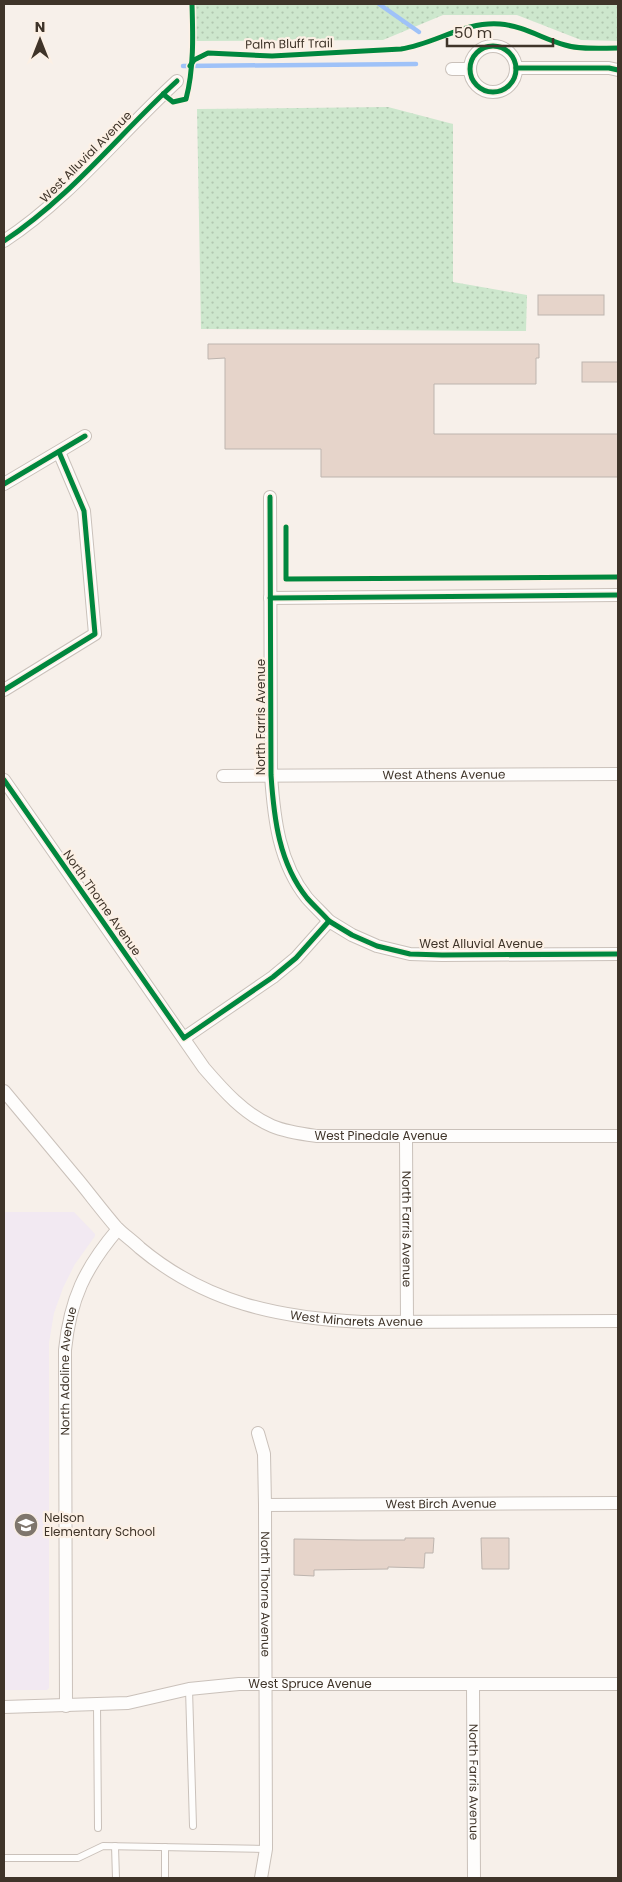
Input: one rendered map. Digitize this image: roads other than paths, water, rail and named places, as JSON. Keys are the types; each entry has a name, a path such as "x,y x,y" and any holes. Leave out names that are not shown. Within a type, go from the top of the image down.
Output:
{"street":[{"path":"492,45 509,52 516,68 513,80 504,90 498,92 485,91 479,88 471,77 470,69 475,53 492,45"},
{"path":"516,68 609,68 618,70"},
{"path":"452,69 470,69"},
{"name":"West Alluvial Avenue","path":"4,241 63,196 178,81"},
{"path":"4,484 85,436"},
{"path":"4,690 95,634 84,511 59,452"},
{"name":"North Farris Avenue","path":"270,497 271,775 274,816 280,845 289,867 307,898 329,921"},
{"path":"270,598 618,595"},
{"name":"West Athens Avenue","path":"271,775 618,774"},
{"name":"North Farris Avenue","path":"223,776 271,775"},
{"name":"North Thorne Avenue","path":"4,780 184,1038"},
{"path":"184,1038 273,977 296,958 329,921"},
{"name":"West Alluvial Avenue","path":"329,921 352,935 377,946 410,954 618,954"},
{"name":"West Pinedale Avenue","path":"184,1038 204,1068 226,1093 248,1111 271,1126 294,1132 317,1136 618,1136"},
{"path":"4,1091 118,1229"},
{"name":"North Farris Avenue","path":"406,1137 407,1322"},
{"name":"West Minarets Avenue","path":"118,1229 156,1261 186,1280 247,1306 286,1315 324,1320 407,1322 618,1321"},
{"name":"North Adoline Avenue","path":"66,1706 65,1350 68,1325 78,1288 118,1229"},
{"name":"North Thorne Avenue","path":"258,1433 264,1454 265,1505 266,1849 261,1878"},
{"name":"West Birch Avenue","path":"265,1505 618,1503"},
{"name":"North Farris Avenue","path":"473,1684 474,1878"},
{"name":"West Spruce Avenue","path":"4,1707 128,1703 216,1685 618,1684"}],"lane":[{"path":"189,1689 193,1826"},
{"path":"97,1705 98,1828"},
{"path":"4,1858 78,1858 103,1846 266,1849"},
{"path":"115,1846 116,1878"},
{"path":"165,1847 165,1878"}],"waterway":[{"path":"379,4 419,32"},
{"path":"183,66 416,64"}],"place":[{"name":"Nelson Elementary School","path":"26,1525"}]}
